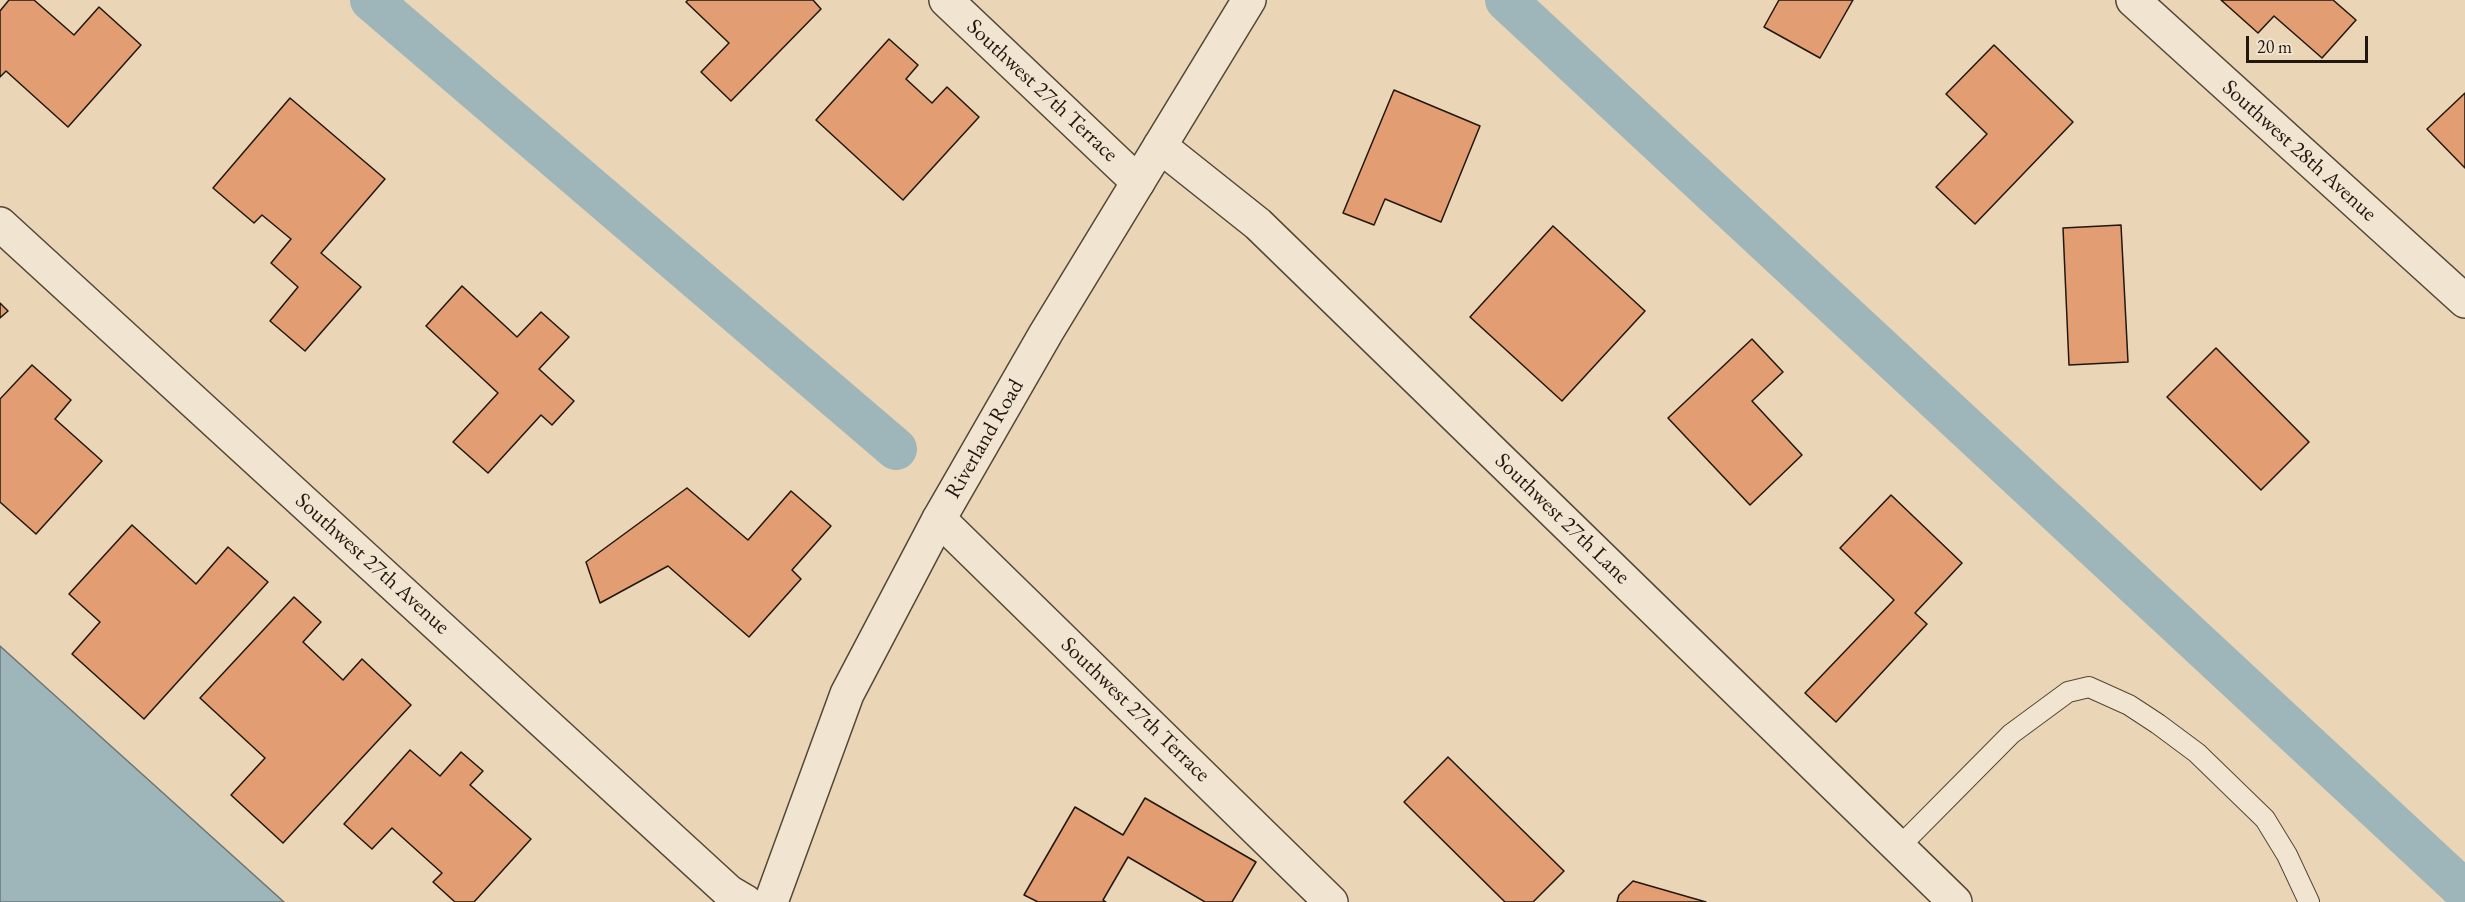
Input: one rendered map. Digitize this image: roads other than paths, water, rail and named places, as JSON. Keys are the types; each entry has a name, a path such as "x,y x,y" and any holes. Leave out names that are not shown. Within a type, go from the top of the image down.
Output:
{"street":[{"name":"Southwest 27th Terrace","path":"946,0 1138,182"},
{"name":"Riverland Road","path":"771,902 847,694 939,519 1046,333 1249,0"},
{"name":"Southwest 28th Avenue","path":"2133,0 2465,302"},
{"name":"Southwest 27th Lane","path":"1160,146 1258,224 1955,902"},
{"name":"Southwest 27th Avenue","path":"0,224 729,892 746,902"},
{"name":"Southwest 27th Terrace","path":"939,519 1331,902"}],"lane":[{"path":"1899,847 2012,734 2068,692 2089,687 2129,705 2197,753 2265,819 2288,855 2309,902"}],"water":[{"path":"0,646 284,902 0,902"}],"waterway":[{"path":"371,0 896,449"},
{"path":"1506,0 2465,891"}]}
